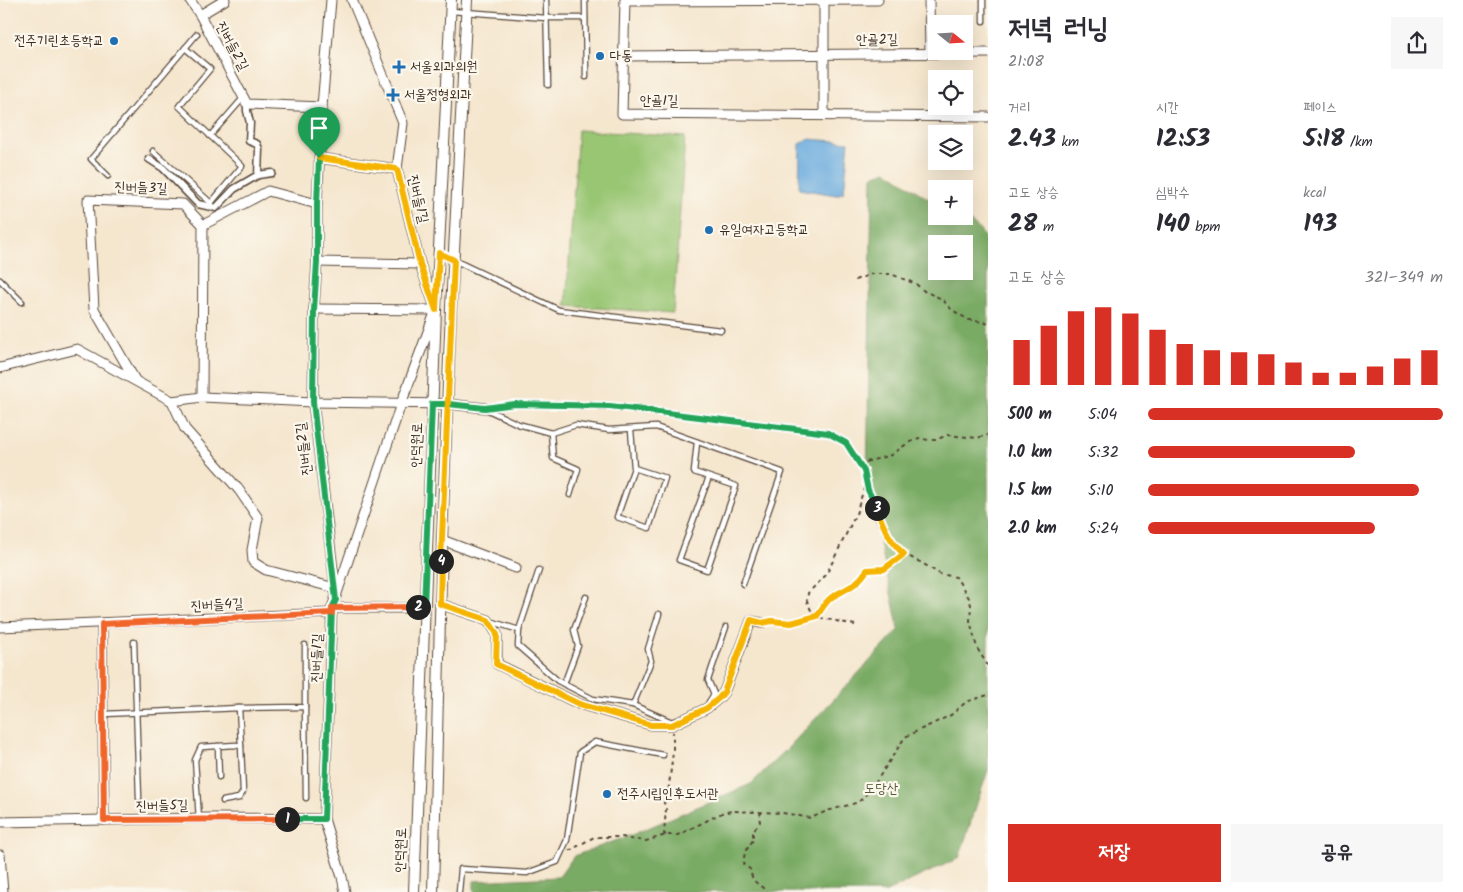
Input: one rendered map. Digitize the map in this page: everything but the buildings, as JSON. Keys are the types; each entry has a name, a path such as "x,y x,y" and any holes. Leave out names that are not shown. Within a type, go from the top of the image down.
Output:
{"street":[{"name":"진버들2길","path":"190,0 200,15 245,100"},
{"path":"200,15 225,0"},
{"name":"진버들2길","path":"331,0 319,158 313,402 335,588 334,607"},
{"name":"진버들1길","path":"344,892 342,877 324,819 334,607 401,404 436,310 420,264 397,169 402,123 352,0"},
{"name":"안덕원로","path":"414,892 432,404 451,0"},
{"name":"안덕원로","path":"433,892 442,540 467,0"},
{"name":"안골1길","path":"723,0 625,0 622,114 824,115"},
{"path":"723,0 878,0"},
{"path":"824,0 824,115 988,116"},
{"path":"929,0 929,15"},
{"name":"안골2길","path":"624,56 928,53"},
{"name":"안골2길","path":"973,53 988,53"},
{"path":"258,175 260,150 258,144 249,141 250,123 245,100 322,107"},
{"path":"319,158 397,169"},
{"path":"149,159 163,168 198,204 216,208 234,190 258,175 272,174"},
{"path":"202,397 203,225 268,191 317,204"},
{"name":"진버들3길","path":"135,380 94,308 88,200 184,204 203,225"},
{"path":"317,262 420,264"},
{"path":"314,310 436,310"},
{"path":"0,368 77,349 172,401 185,430 239,490 258,518 252,550 253,562 266,570 335,588"},
{"path":"172,401 202,397 313,402 448,404 485,408"},
{"path":"442,540 516,568"},
{"path":"440,604 488,620 497,634 496,664 579,704 651,725 674,724 707,708 719,698 724,692 751,620 762,623"},
{"name":"진버들4길","path":"0,627 102,624 334,607 424,608"},
{"path":"102,624 104,820"},
{"name":"진버들5길","path":"0,822 324,819"},
{"path":"0,855 3,892"}],"lane":[{"path":"546,0 548,85"},
{"path":"586,0 586,77"},
{"path":"983,0 983,21"},
{"path":"451,12 546,18 585,18"},
{"path":"108,176 91,159 197,34"},
{"path":"153,151 211,202 242,166 179,106 210,69 185,48"},
{"path":"210,136 245,100"},
{"path":"439,253 559,310 722,330"},
{"path":"0,280 22,302"},
{"path":"485,408 515,404 610,406 828,433 846,443 859,464"},
{"path":"485,408 518,424 551,433 576,425 609,430 656,427 782,472 743,584"},
{"path":"630,430 634,468 617,517 649,528 666,478 634,468"},
{"path":"551,433 553,458 578,468 570,495"},
{"path":"697,442 694,472 709,477 736,486 707,570 679,560 709,477"},
{"path":"539,570 519,630 518,646 558,681 594,699 633,705 672,722 705,707 714,694 708,680 726,627"},
{"path":"564,684 578,646 574,630 586,597"},
{"path":"633,705 651,661 648,649 659,614"},
{"path":"488,620 519,630"},
{"path":"134,642 139,798"},
{"path":"305,645 306,798"},
{"path":"104,714 305,707"},
{"path":"223,801 239,798 243,792 239,708"},
{"path":"460,892 460,869 527,873 557,862 567,840 580,752 595,742 663,755"},
{"path":"218,746 219,777"},
{"path":"199,819 195,760 202,747 241,746"}],"path":[{"path":"855,280 872,274 891,274 916,284 924,291 942,299 952,310 969,320 988,324"},
{"path":"988,435 977,438 948,435 935,440 919,438 891,455 859,464 864,471 866,482 880,520 888,531 892,543 904,554 940,574 956,577 969,598 971,605 970,620 977,648 988,666"},
{"path":"855,625 813,615 807,601 808,594 826,575 856,514 866,482"},
{"path":"762,623 772,621 791,623 817,616 831,598 856,584 867,570 884,569 904,554"},
{"path":"560,854 566,854 594,837 622,836 646,841 666,835 678,836 722,813 732,811 762,812 811,818 827,811 856,803 862,799 874,784 905,737 951,715 966,702 988,695"},
{"path":"666,835 664,834 666,810 664,803 670,785 674,724"},
{"path":"762,812 760,822 753,831 753,840 745,852 743,864 751,870 755,883 763,888 764,892"}],"green space":[{"path":"578,130 685,137 673,313 566,306"},
{"name":"도당산","path":"887,171 928,199 928,225 973,224 988,241 988,770 959,858 886,892 474,892 474,881 559,877 574,856 634,834 751,784 788,748 899,630 867,484 872,176"}],"water":[{"path":"808,139 849,142 844,192 836,195 799,189 800,144"}],"place":[{"name":"전주기린초등학교","path":"114,41"},
{"name":"다동","path":"600,56"},
{"name":"서울외과의원","path":"399,67"},
{"name":"서울정형외과","path":"393,95"},
{"name":"유일여자고등학교","path":"709,230"},
{"name":"전주시립인후도서관","path":"607,794"}],"route":[{"path":"319,158 313,402 336,600 332,608 332,613 324,819 212,818 104,820 102,624 332,613 332,608 424,608 432,404 448,404 485,408 515,404 610,406 828,433 846,443 864,471 868,490 875,503 880,520 888,531 892,543 904,554 884,569 867,570 856,584 831,598 817,616 791,623 772,621 762,623 751,620 724,692 707,708 672,725 651,725 579,704 496,664 497,634 488,620 440,604 448,404 451,309 454,260 439,253 436,310 420,264 397,169 319,158"}]}
